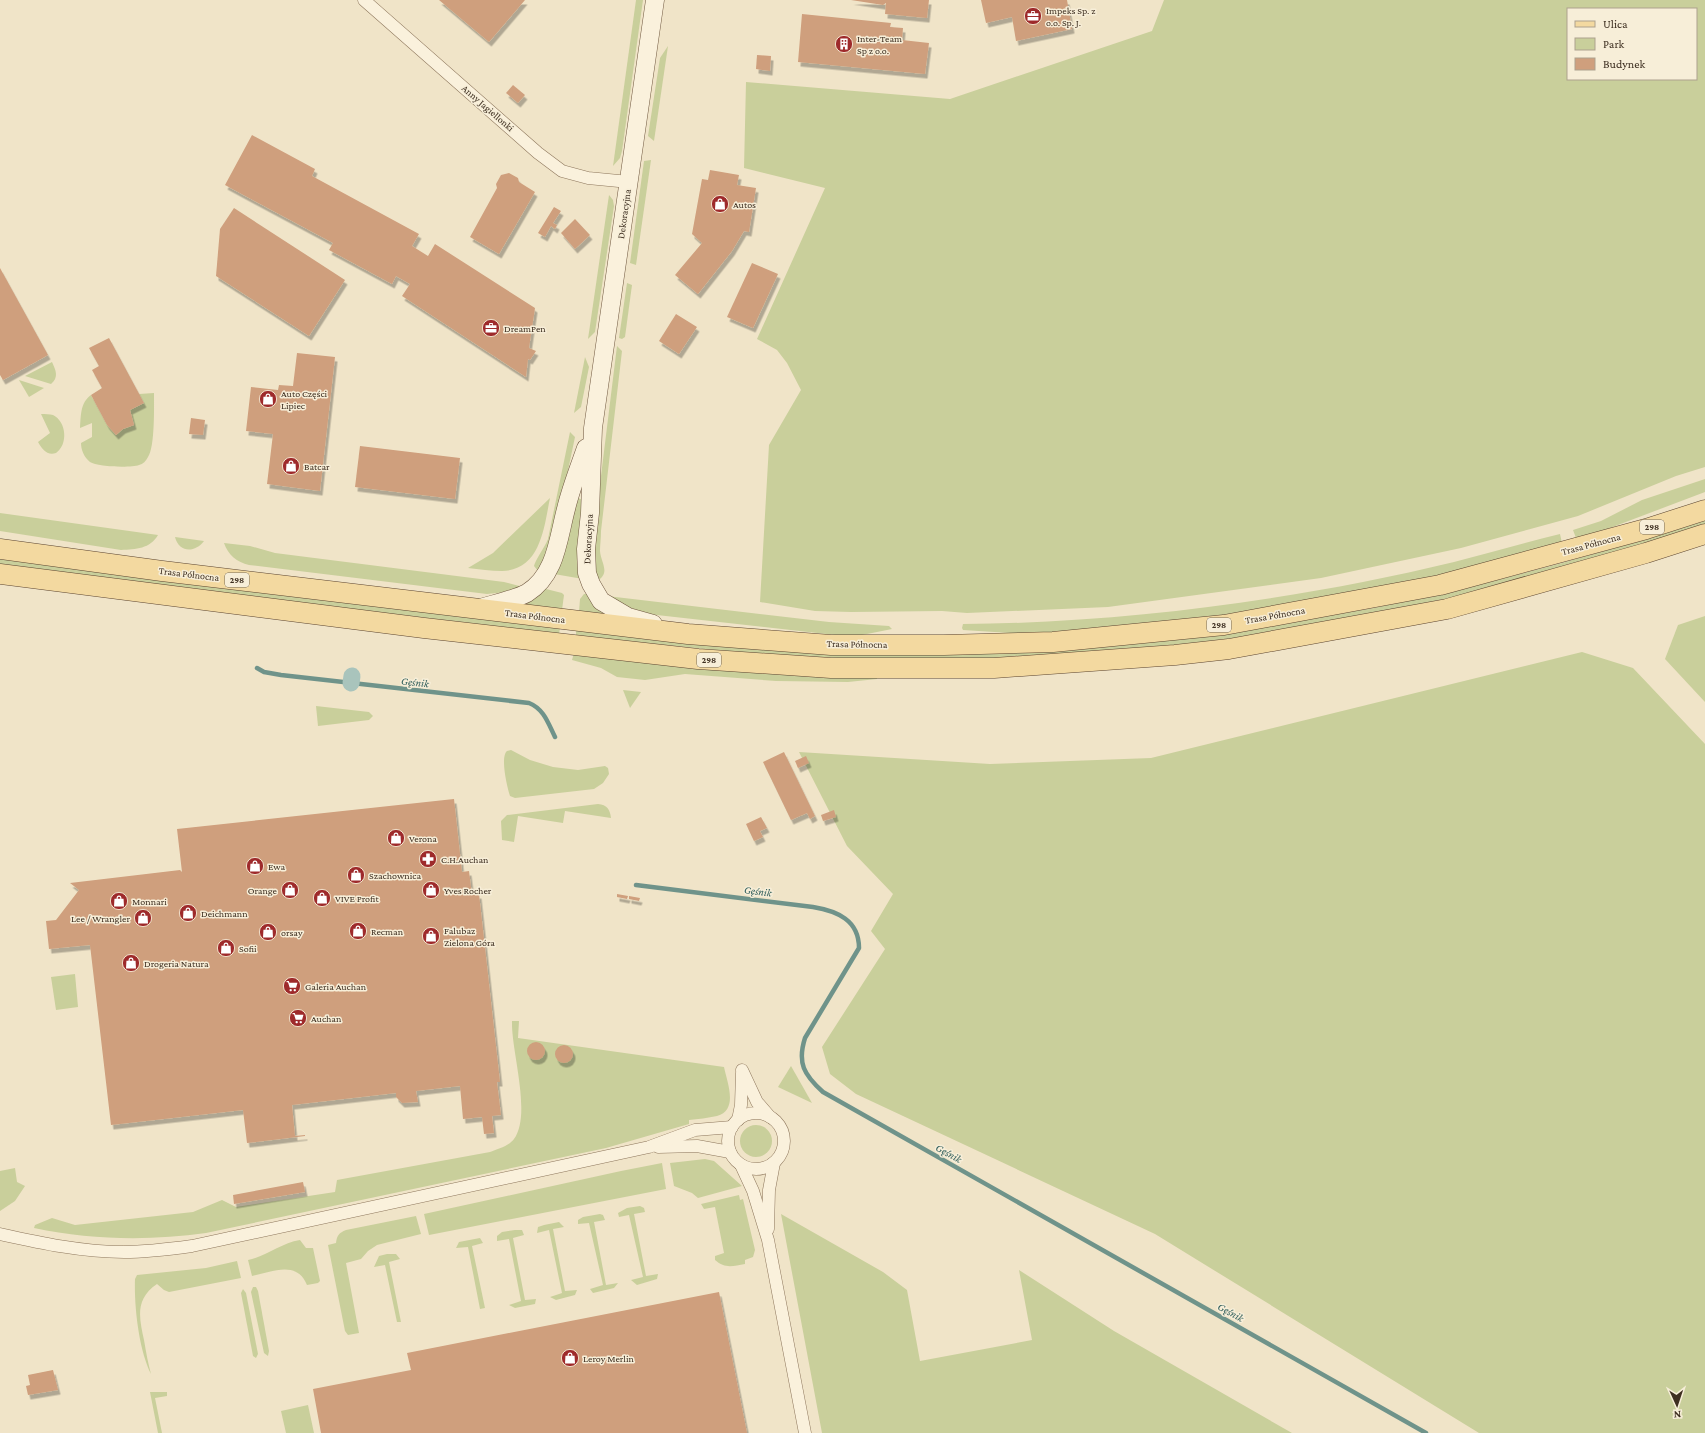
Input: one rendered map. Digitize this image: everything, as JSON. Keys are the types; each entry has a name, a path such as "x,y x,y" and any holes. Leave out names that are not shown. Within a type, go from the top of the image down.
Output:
{"main road":[{"name":"Trasa Północna","path":"0,548 155,570 688,634 832,645 944,645 1053,642 1224,625 1440,585 1646,529 1705,510"},
{"name":"298","path":"0,574 417,627 698,659 831,668 980,668 1175,655 1229,649 1431,612 1454,607 1646,553 1705,534"}],"street":[{"name":"Anny Jagiellonki","path":"364,0 538,152 562,171 588,178 629,182"},
{"name":"Dekoracyjna","path":"655,0 593,428 590,513 586,549 587,573 590,584 601,601 628,616 688,634"},
{"name":"Dekoracyjna","path":"475,609 526,593 540,582 551,565 559,545 566,509 593,428"},
{"path":"770,1118 757,1102 742,1070 740,1105 735,1123 728,1135 730,1152 734,1159 741,1165 749,1168 758,1169 774,1163"},
{"path":"0,1234 38,1243 81,1250 131,1252 192,1246 649,1148 695,1130 735,1123 745,1115 754,1113 762,1114 777,1123 782,1131 784,1139 783,1148 774,1163 768,1190 768,1240"},
{"path":"649,1148 697,1146 730,1152"},
{"path":"741,1165 753,1191 768,1240 805,1433"}],"green space":[{"path":"636,0 643,0 622,151 620,158 613,166"},
{"path":"1164,0 1705,0 1705,467 1676,476 1578,516 1461,548 1321,578 1108,607 967,613 942,611 851,612 815,611 760,602 769,445 801,390 787,363 777,350 757,339 825,188 744,168 746,82 950,99 1152,31"},
{"path":"668,46 654,141 648,136 660,58"},
{"path":"651,160 636,265 630,263 644,161"},
{"path":"609,195 613,200 614,206 595,332 588,339"},
{"path":"627,283 632,285 625,337 622,339 619,338"},
{"path":"617,346 622,351 601,531 600,551 604,575 597,581 591,557"},
{"path":"585,357 589,367 581,407 574,413"},
{"path":"52,362 56,371 56,376 51,384 25,376"},
{"path":"19,380 44,388 29,397"},
{"path":"154,393 154,426 152,445 144,462 135,466 114,466 99,465 90,462 83,453 81,443 92,437 92,423 80,428 81,414 87,398 91,395 107,425 116,435 123,429 134,425 130,410 144,403 139,394"},
{"path":"41,414 49,414 58,418 63,428 63,445 56,453 47,453 38,442 50,433"},
{"path":"570,432 575,437 553,542 538,571 534,566 548,539"},
{"path":"1705,479 1705,492 1581,539 1576,538 1573,530 1601,521 1642,500"},
{"path":"550,498 538,545 533,555 525,563 515,569 502,571 468,568 493,553"},
{"path":"578,498 583,500 583,579 554,574 574,501"},
{"path":"0,513 158,535 155,540 147,546 137,549 121,550 0,531"},
{"path":"1705,518 1705,525 1617,554 1482,591 1302,629 1137,649 985,659 856,659 745,653 576,636 576,630 662,641 1224,633 1374,608 1474,586 1645,539"},
{"path":"1560,534 1562,543 1455,573 1247,613 1110,629 1025,634 963,630 962,628 963,624 1024,623 1148,614 1272,598 1394,576"},
{"path":"175,537 204,541 196,548 188,550 180,546"},
{"path":"224,543 250,546 275,553 504,582 523,587 506,592 487,594 249,565 234,557 228,551"},
{"path":"0,558 560,628 559,634 52,573 0,564"},
{"path":"542,588 562,593 564,595 562,610 520,605"},
{"path":"584,594 589,594 606,613 606,616 579,612 580,599"},
{"path":"607,596 829,622 889,626 892,629 857,636 844,636 648,614 631,611"},
{"path":"1705,616 1705,702 1665,659 1678,625"},
{"path":"1582,652 1633,668 1705,744 1705,1433 1479,1433 1155,1234 856,1094 830,1074 822,1047 885,949 871,931 893,894 847,846 799,752 990,764 1151,758"},
{"path":"574,653 877,677 877,679 848,682 776,681 685,674 645,680 617,677 601,668 572,660"},
{"path":"623,690 641,692 630,708"},
{"path":"316,706 369,712 373,716 369,720 318,726"},
{"path":"511,750 530,760 553,767 578,770 605,766 608,768 609,774 603,783 594,789 515,798 510,796 504,766 505,754 507,751"},
{"path":"598,804 604,805 608,808 611,818 565,811 563,823 518,816 514,842 502,840 501,821 507,815"},
{"path":"75,974 78,1007 56,1010 51,977"},
{"path":"512,1021 519,1021 518,1038 724,1067 730,1095 728,1108 724,1113 717,1116 689,1120 689,1124 606,1148 206,1233 185,1236 120,1238 77,1235 34,1228 35,1225 52,1218 75,1225 193,1212 222,1200 236,1207 335,1192 337,1180 490,1152 503,1147 514,1139 519,1128 521,1114 521,1099"},
{"path":"791,1066 812,1103 778,1087"},
{"path":"753,1125 759,1125 769,1132 772,1141 771,1147 765,1154 759,1157 753,1157 743,1150 740,1144 740,1138 747,1128"},
{"path":"705,1159 714,1161 742,1186 698,1198 692,1193 674,1186 670,1163"},
{"path":"662,1163 666,1189 429,1235 424,1214"},
{"path":"15,1168 17,1182 25,1186 15,1201 0,1211 0,1171"},
{"path":"739,1195 740,1200 743,1199 755,1250 753,1257 745,1260 745,1264 726,1266 715,1260 715,1256 724,1253 715,1207 704,1209 701,1204"},
{"path":"640,1206 644,1208 645,1212 634,1214 646,1276 658,1274 657,1279 637,1285 631,1280 643,1277 629,1215 619,1217 618,1213 627,1208"},
{"path":"600,1214 603,1215 605,1220 594,1222 606,1285 618,1283 614,1288 593,1293 590,1289 603,1285 589,1223 578,1224 578,1220 583,1217"},
{"path":"781,1214 883,1272 907,1290 920,1361 1032,1340 1019,1270 1114,1331 1292,1433 822,1433"},
{"path":"416,1216 421,1234 377,1245 368,1251 361,1259 346,1263 359,1333 348,1335 345,1331 328,1245 336,1243 339,1235 346,1230"},
{"path":"559,1222 564,1227 553,1229 565,1291 577,1290 575,1295 556,1300 550,1297 562,1293 549,1230 537,1233 538,1227"},
{"path":"522,1230 524,1235 513,1238 525,1300 536,1299 535,1304 515,1308 509,1305 521,1301 509,1239 497,1241 497,1236 502,1232"},
{"path":"480,1238 483,1243 472,1246 485,1308 480,1309 468,1247 456,1248 459,1242"},
{"path":"300,1240 306,1248 313,1248 320,1281 318,1283 307,1285 303,1277 297,1272 290,1270 276,1270 252,1276 248,1260"},
{"path":"396,1254 400,1259 389,1262 401,1322 397,1322 385,1265 374,1267 379,1256"},
{"path":"237,1261 241,1278 169,1292 157,1284 145,1296 140,1309 140,1316 151,1374 143,1353 136,1315 135,1279 137,1275 206,1268"},
{"path":"253,1287 256,1287 258,1291 269,1351 268,1356 264,1353 251,1292"},
{"path":"243,1289 246,1293 258,1354 256,1358 253,1356 241,1293"},
{"path":"150,1392 167,1392 167,1396 155,1398 162,1433 158,1433"},
{"path":"308,1405 314,1433 286,1433 281,1411"}],"building":[{"path":"439,0 525,0 489,42"},
{"path":"851,0 929,0 927,18 885,14 886,3 883,5"},
{"path":"981,0 1067,0 1072,29 1016,41 1012,17 986,23"},
{"name":"Inter-Team Sp z o.o.","path":"802,14 891,23 890,27 903,28 902,40 929,43 925,74 798,62"},
{"path":"757,55 771,56 770,71 756,69"},
{"path":"513,85 525,95 518,103 506,93"},
{"path":"252,135 315,169 312,176 419,234 412,246 428,256 435,244 535,308 529,348 536,351 530,360 528,359 526,377 402,296 410,284 396,276 392,284 329,250 333,243 225,185"},
{"path":"710,170 739,175 737,185 756,188 749,232 744,231 732,251 698,294 675,275 702,243 692,234 702,179 708,180"},
{"path":"509,173 518,178 519,182 535,192 499,254 470,237 497,188 496,184 501,175"},
{"path":"554,207 561,211 553,223 557,225 555,229 551,226 545,237 538,233"},
{"path":"234,208 345,280 309,336 216,276 220,229"},
{"path":"575,219 590,235 575,249 561,233"},
{"path":"752,263 778,274 753,328 727,317"},
{"path":"0,268 48,355 3,380 0,375"},
{"path":"676,314 697,327 679,354 659,341"},
{"path":"109,338 144,403 130,410 134,425 123,429 116,435 107,425 91,395 102,388 92,370 99,366 89,348"},
{"path":"297,353 335,357 320,491 267,484 273,434 246,431 251,387 278,390 279,385 293,386"},
{"path":"191,418 205,420 203,435 189,434"},
{"path":"360,446 460,458 455,499 355,487"},
{"path":"784,752 815,816 810,819 807,813 791,820 763,762"},
{"path":"806,756 809,763 798,768 795,761"},
{"name":"Galeria Auchan","path":"454,799 462,872 469,871 472,895 479,894 500,1082 497,1082 501,1115 492,1116 494,1133 484,1134 482,1117 463,1119 460,1086 416,1091 418,1102 402,1103 396,1097 396,1093 292,1105 295,1136 305,1136 247,1143 243,1110 111,1125 90,945 49,949 46,921 56,920 79,890 70,883 180,870 182,872 177,829"},
{"path":"834,810 836,817 823,821 821,815"},
{"path":"761,817 767,828 760,831 763,837 754,841 746,824"},
{"path":"617,894 628,896 627,899 617,897"},
{"path":"629,896 640,898 639,901 629,899"},
{"path":"536,1042 542,1045 545,1051 542,1057 536,1060 530,1057 527,1051 530,1045"},
{"path":"564,1045 570,1048 573,1054 570,1060 564,1063 558,1060 555,1054 558,1048"},
{"path":"303,1182 305,1192 234,1204 233,1195"},
{"name":"Leroy Merlin","path":"719,1292 747,1433 321,1433 313,1389 411,1370 407,1353"},
{"path":"53,1370 58,1390 28,1395 26,1386 30,1385 28,1375"}],"waterway":[{"name":"Gęśnik","path":"257,668 264,672 281,675 529,703 542,713 555,737"},
{"name":"Gęśnik","path":"351,683 352,676"},
{"name":"Gęśnik","path":"636,885 813,907 830,911 845,918 855,930 859,948 805,1038 803,1047 802,1062 807,1074 816,1086 823,1092 1426,1433"}],"place":[{"name":"Impeks Sp. z o.o. Sp. J.","path":"1033,16"},
{"name":"Inter-Team Sp z o.o.","path":"844,44"},
{"name":"Autos","path":"720,204"},
{"name":"DreamPen","path":"491,328"},
{"name":"Auto Części Lipiec","path":"268,399"},
{"name":"Batcar","path":"291,466"},
{"name":"Verona","path":"396,838"},
{"name":"C.H.Auchan","path":"428,859"},
{"name":"Ewa","path":"255,866"},
{"name":"Szachownica","path":"356,875"},
{"name":"Orange","path":"290,890"},
{"name":"Yves Rocher","path":"431,890"},
{"name":"VIVE Profit","path":"322,898"},
{"name":"Monnari","path":"119,901"},
{"name":"Deichmann","path":"188,913"},
{"name":"Lee / Wrangler","path":"143,918"},
{"name":"Recman","path":"358,931"},
{"name":"orsay","path":"268,932"},
{"name":"Falubaz Zielona Góra","path":"431,936"},
{"name":"Sofii","path":"226,948"},
{"name":"Drogeria Natura","path":"131,963"},
{"name":"Galeria Auchan","path":"292,986"},
{"name":"Auchan","path":"298,1018"},
{"name":"Leroy Merlin","path":"570,1358"}]}
